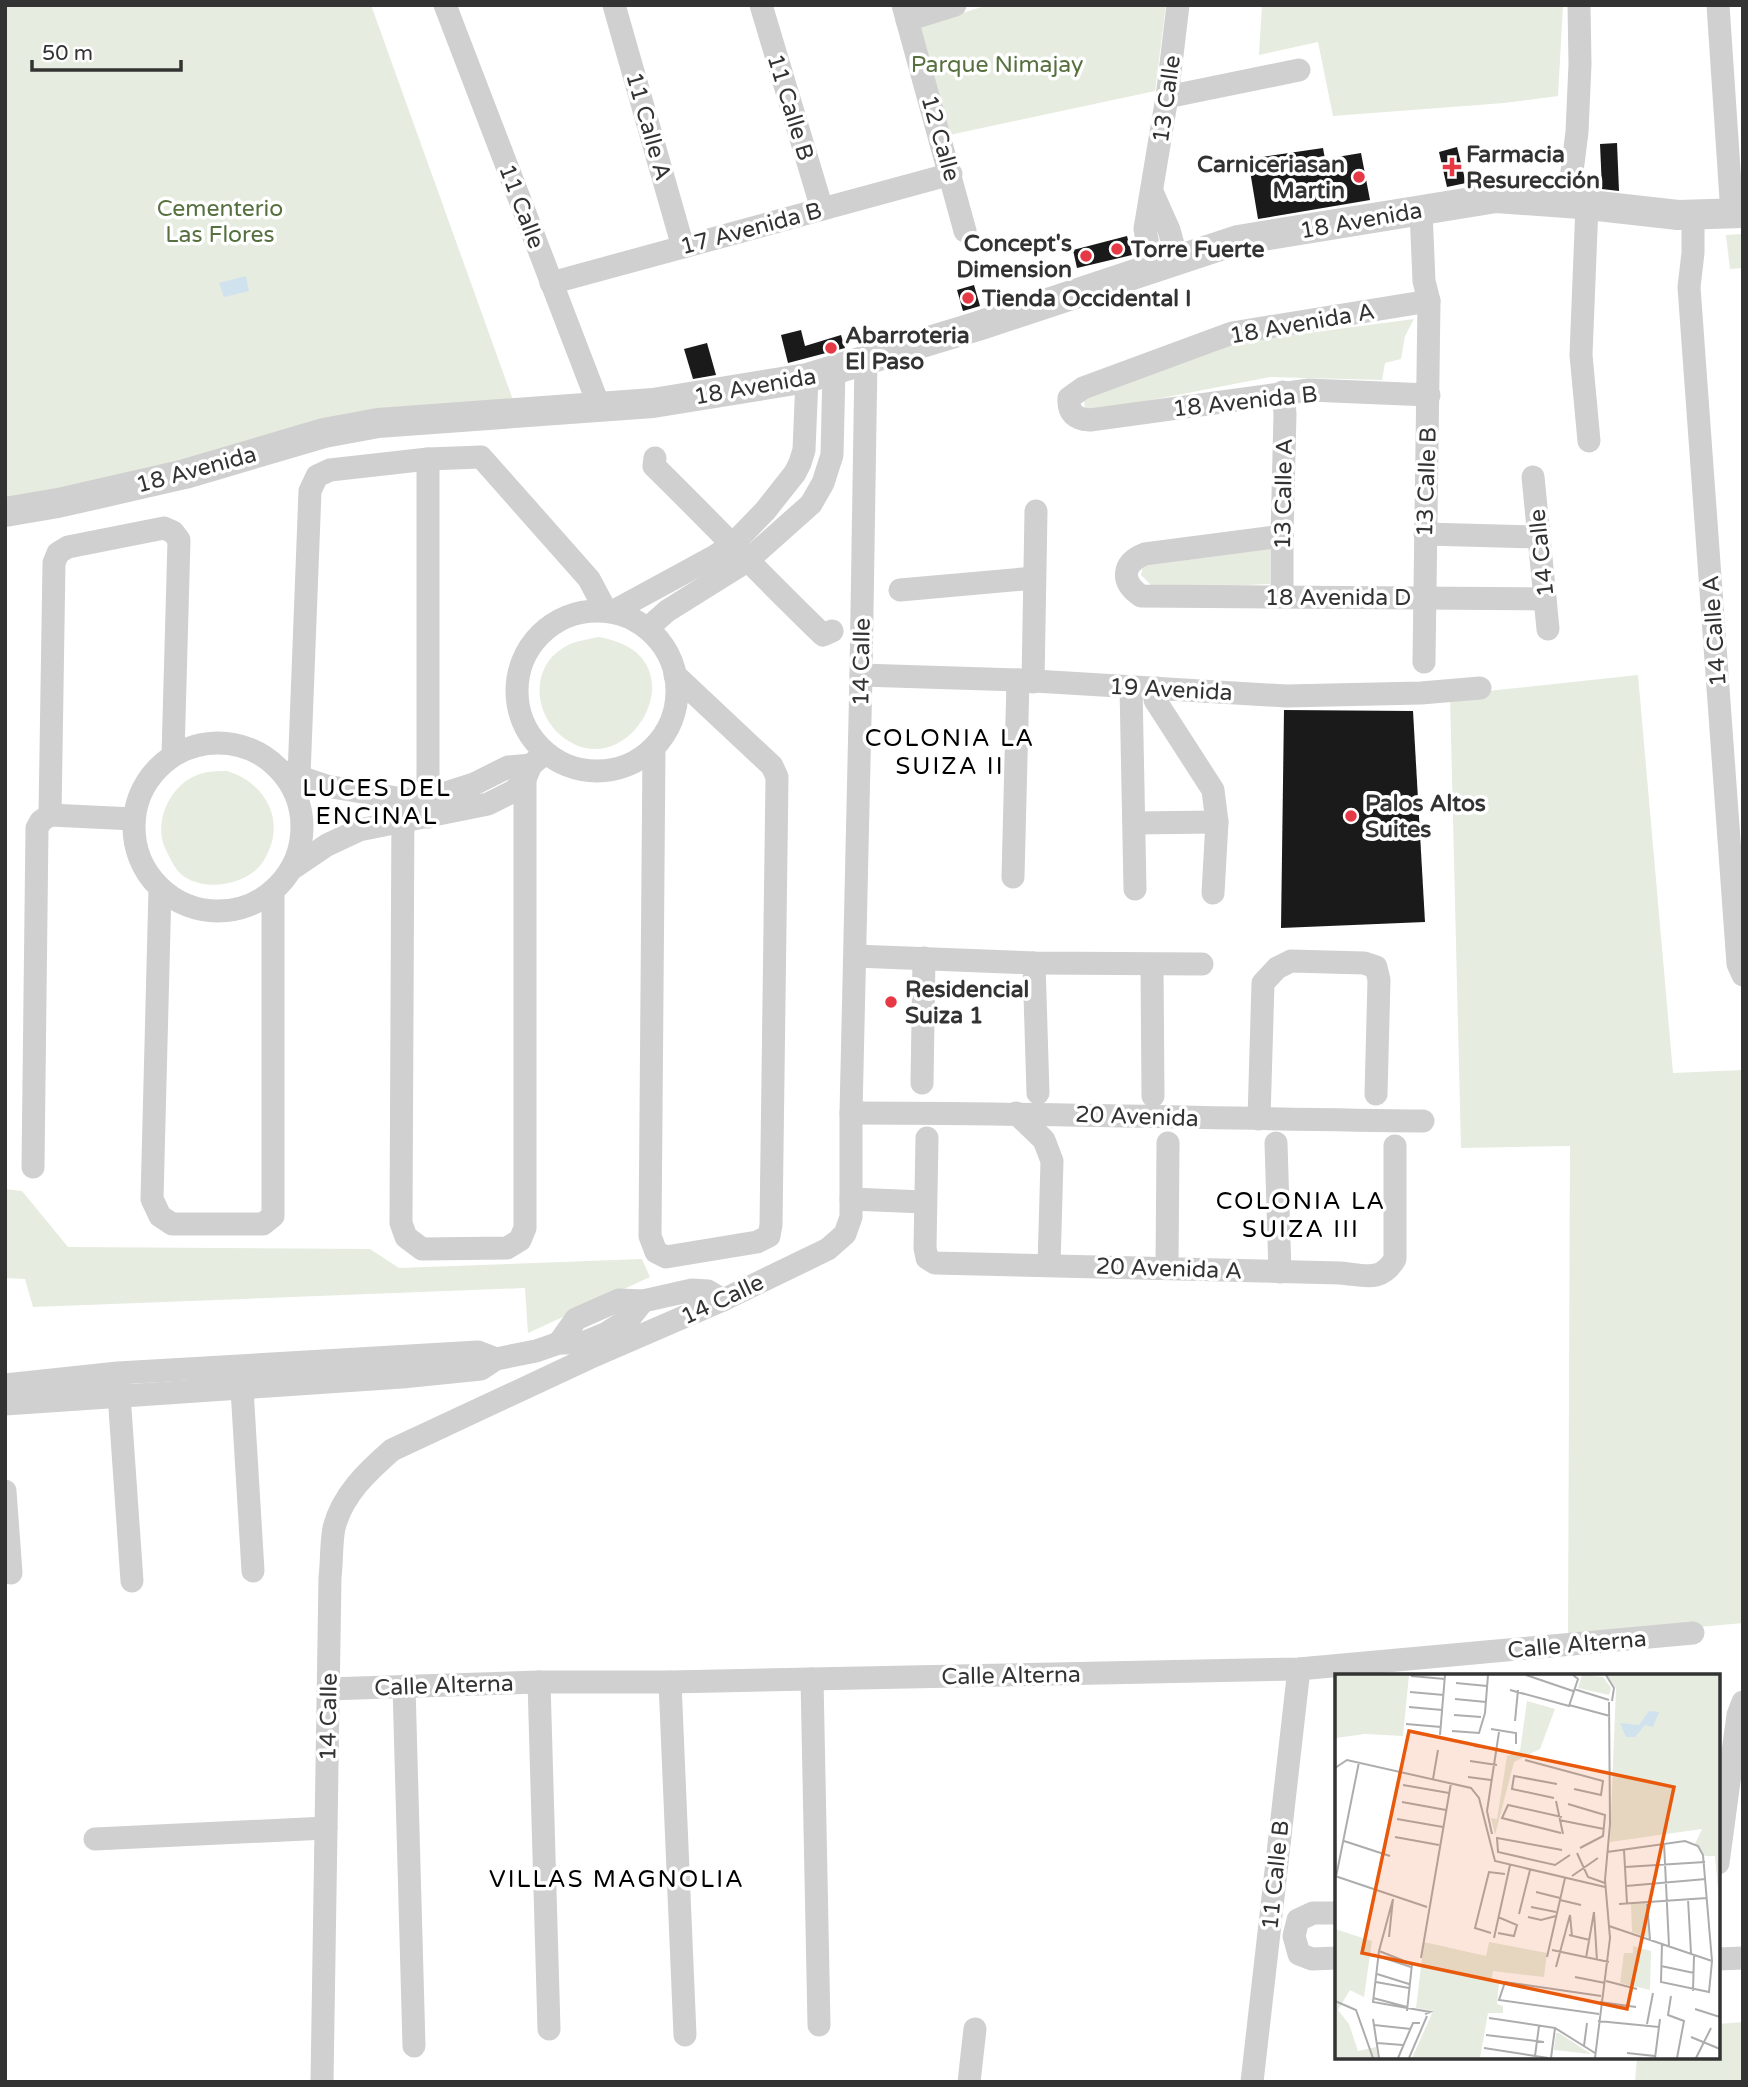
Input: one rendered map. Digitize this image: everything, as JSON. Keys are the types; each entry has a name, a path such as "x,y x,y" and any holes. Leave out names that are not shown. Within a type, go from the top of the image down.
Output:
{"street":[{"name":"11 Calle","path":"445,5 598,406"},
{"name":"11 Calle A","path":"614,5 683,247"},
{"name":"11 Calle B","path":"761,5 822,209"},
{"path":"905,13 955,5"},
{"name":"13 Calle","path":"1165,262 1170,230 1152,192 1178,5"},
{"path":"1579,5 1577,132 1578,204 1583,269 1581,355 1589,441"},
{"path":"1718,5 1737,214"},
{"name":"12 Calle","path":"905,13 965,231"},
{"path":"1167,97 1299,70"},
{"name":"17 Avenida B","path":"551,283 951,174"},
{"name":"18 Avenida","path":"5,512 186,474 324,433 378,423 653,403 820,374 978,326 1238,240 1496,198 1686,215 1737,214"},
{"name":"13 Calle B","path":"1424,662 1429,301 1437,281 1438,243 1428,209"},
{"name":"14 Calle A","path":"1686,215 1693,253 1689,287 1738,964 1743,975"},
{"name":"18 Avenida A","path":"1068,407 1069,398 1083,388 1232,334 1429,301"},
{"name":"14 Calle","path":"322,2082 330,1577 334,1528 345,1500 370,1469 392,1450 723,1300 828,1249 845,1234 851,1217 866,360"},
{"path":"740,553 765,511 795,473 804,450 820,374"},
{"path":"648,628 740,553 811,504 823,483 832,455 820,374"},
{"name":"18 Avenida B","path":"1068,407 1072,415 1080,420 1090,420 1308,390 1429,395"},
{"name":"13 Calle A","path":"1283,392 1283,596"},
{"path":"804,450 832,455"},
{"path":"293,868 302,844 302,817 290,773 310,491 317,476 330,470 428,459 481,457 589,579 609,611"},
{"path":"655,458 654,466 823,635 832,631"},
{"path":"427,808 428,459"},
{"name":"14 Calle","path":"1533,477 1548,629"},
{"path":"1013,877 1034,578 1036,511"},
{"path":"50,816 54,563 58,553 68,547 164,528 173,532 179,540 173,755"},
{"path":"1425,534 1539,537"},
{"name":"18 Avenida D","path":"1282,536 1145,554 1134,558 1127,566 1127,581 1132,590 1141,596 1545,599"},
{"path":"609,611 715,556 740,553"},
{"path":"900,590 1034,578"},
{"path":"403,811 290,773 263,755 241,746 218,742 194,746 173,755 154,773 141,794 134,819 136,845 145,869 160,889 186,906 216,912 247,908 273,892 293,868 327,845 403,811 488,804 514,791 534,766 561,764 580,771 600,772 620,769 639,761 654,748 670,727 677,701 676,675 667,651 648,628 626,616 609,611 581,612 557,621 537,637 523,659 517,684 518,709 528,733 534,766 525,1228 520,1240 507,1248 422,1249 406,1237 401,1223 403,811"},
{"path":"654,748 650,1236 656,1252 666,1257 757,1242 769,1236 771,1225 777,777 772,766 676,675"},
{"name":"19 Avenida","path":"861,675 1026,681 1286,696 1420,693 1480,688"},
{"path":"1131,687 1135,889"},
{"path":"1157,688 1155,700 1213,790 1217,822 1213,893"},
{"path":"33,1167 37,828 41,821 50,816 134,819"},
{"path":"1135,823 1217,822"},
{"path":"160,889 152,1199 160,1216 172,1224 263,1224 273,1216 273,892"},
{"path":"855,956 1152,966 1202,964"},
{"path":"922,1083 924,958"},
{"path":"1259,1119 1263,983 1277,968 1291,961 1364,964 1376,967 1379,980 1376,1094"},
{"path":"1034,963 1038,1093"},
{"path":"1152,966 1153,1096"},
{"name":"20 Avenida","path":"851,1113 1016,1113 1423,1121"},
{"path":"1016,1113 1044,1140 1052,1161 1049,1265"},
{"path":"851,1199 924,1202 927,1138"},
{"path":"1167,1268 1168,1143"},
{"path":"1276,1143 1280,1272"},
{"name":"20 Avenida A","path":"924,1202 925,1248 927,1258 935,1263 1376,1276 1389,1269 1395,1259 1395,1146"},
{"path":"5,1385 119,1384 242,1389 402,1367 478,1352 496,1359 559,1343 576,1319 619,1300 643,1301 692,1290 708,1291 723,1300"},
{"path":"5,1404 119,1384 402,1367"},
{"path":"119,1384 132,1581"},
{"path":"242,1389 253,1571"},
{"path":"5,1491 11,1573"},
{"name":"Calle Alterna","path":"328,1689 539,1682 670,1682 1298,1669 1693,1633"},
{"name":"11 Calle B","path":"1252,2082 1298,1669"},
{"path":"812,1679 819,2025"},
{"path":"539,1682 549,2029"},
{"path":"670,1682 685,2035"},
{"path":"404,1686 414,2046"},
{"path":"1720,1848 1738,1715 1743,1702"},
{"path":"95,1839 326,1828"},
{"path":"1335,1913 1313,1913 1298,1920 1294,1936 1299,1954 1312,1959 1335,1958"},
{"path":"1720,1959 1743,1958"},
{"path":"970,2082 975,2029"}],"green space":[{"name":"Cementerio Las Flores","path":"5,5 371,5 513,400 5,499"},
{"name":"Parque Nimajay","path":"988,5 1166,5 1155,91 948,137 918,27"},
{"path":"1262,5 1563,5 1558,96 1504,103 1333,116 1318,42 1259,55"},
{"path":"1743,234 1743,268 1730,269 1726,235"},
{"path":"1414,319 1405,336 1401,359 1385,363 1382,380 1270,377 1085,413 1084,394 1239,342"},
{"path":"1270,549 1270,584 1155,589 1141,575 1143,566"},
{"path":"598,637 631,649 648,668 652,692 644,716 629,736 607,747 582,747 556,731 548,721 540,699 540,687 546,665 553,656 571,644"},
{"path":"1638,675 1673,1073 1743,1070 1743,1623 1568,1639 1570,1146 1461,1148 1450,695"},
{"path":"227,771 253,785 269,806 274,832 271,846 257,869 238,880 214,885 191,881 172,863 165,848 161,826 163,815 173,794 190,779 206,772"},
{"path":"5,1189 22,1191 68,1247 370,1249 399,1268 642,1259 650,1277 528,1333 525,1288 33,1307 25,1279 5,1278"},
{"path":"1743,2022 1743,2082 1635,2082 1637,2059 1720,2059 1720,2024"}],"water":[{"path":"246,276 249,291 224,297 219,283"}],"building":[{"path":"1617,143 1619,191 1602,189 1600,144"},
{"name":"Farmacia Resurección","path":"1457,147 1466,183 1447,187 1439,152"},
{"path":"1323,148 1325,159 1361,153 1370,200 1258,219 1248,159"},
{"path":"1127,236 1132,255 1077,268 1073,250"},
{"name":"Tienda Occidental I","path":"974,285 980,306 963,311 957,290"},
{"path":"801,330 805,346 841,335 845,348 788,363 781,335"},
{"path":"707,343 716,375 693,379 684,349"},
{"name":"Palos Altos Suites","path":"1284,710 1413,711 1425,922 1281,928"}],"place":[{"name":"Farmacia Resurección","path":"1452,167"},
{"name":"Carniceriasan Martin","path":"1359,177"},
{"name":"Torre Fuerte","path":"1117,249"},
{"name":"Concept's Dimension","path":"1086,256"},
{"name":"Tienda Occidental I","path":"968,298"},
{"name":"Abarroteria El Paso","path":"831,348"},
{"name":"Palos Altos Suites","path":"1351,816"},
{"name":"Residencial Suiza 1","path":"891,1002"}],"district":[{"name":"COLONIA LA SUIZA II","path":"950,752"},
{"name":"LUCES DEL ENCINAL","path":"377,802"},
{"name":"COLONIA LA SUIZA III","path":"1301,1215"},
{"name":"VILLAS MAGNOLIA","path":"617,1879"}]}
